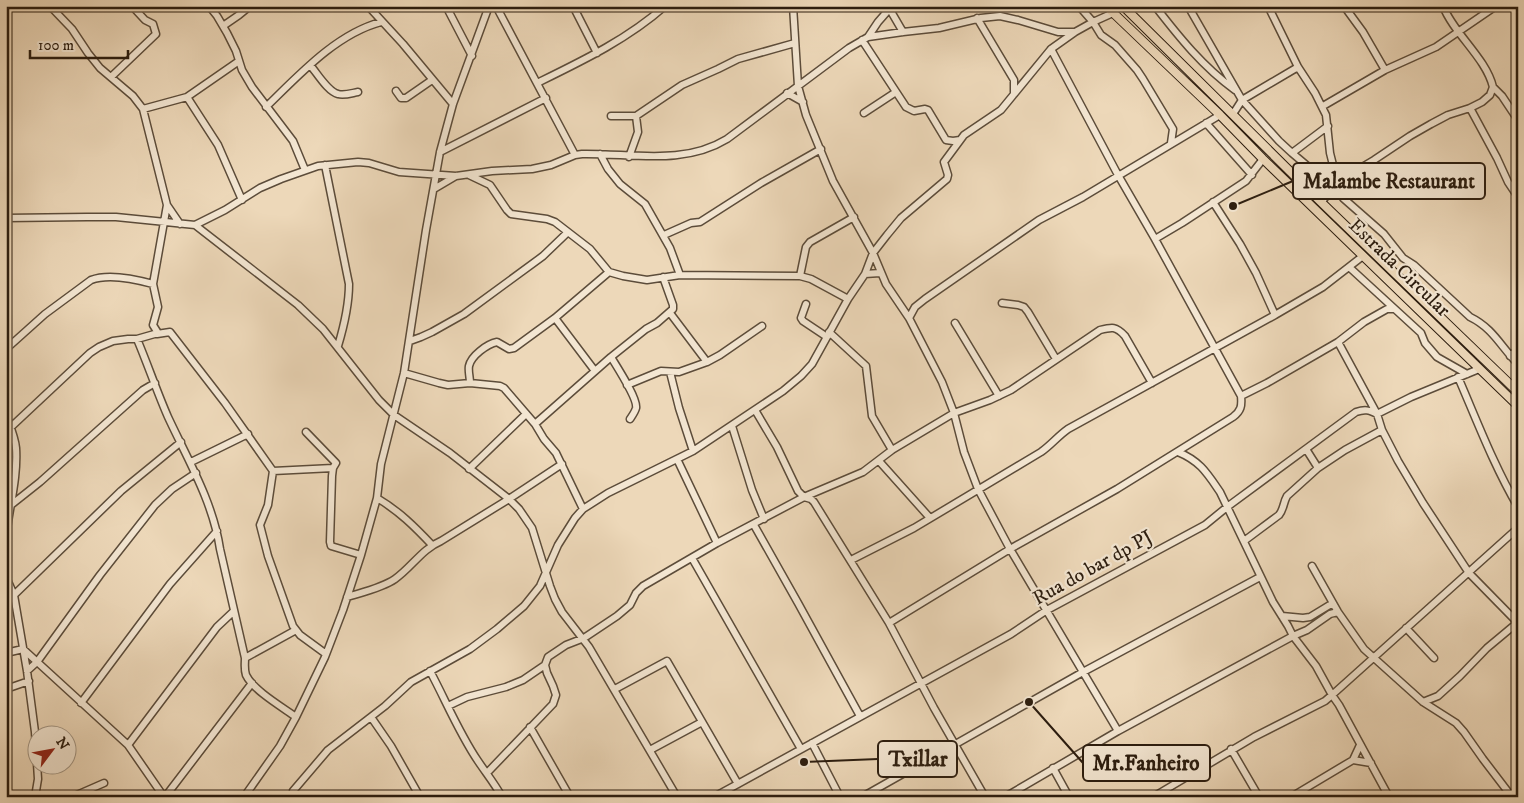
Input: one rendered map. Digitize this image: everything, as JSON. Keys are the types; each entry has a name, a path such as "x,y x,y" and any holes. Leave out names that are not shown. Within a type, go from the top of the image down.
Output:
{"main road":[{"name":"Estrada Circular","path":"1106,6 1518,406"},
{"name":"Estrada Circular","path":"1125,7 1321,202 1518,392"}],"street":[{"path":"50,6 72,29 100,68 132,96 143,109 167,205 180,224"},
{"path":"111,77 156,34 153,24 145,20 132,6"},
{"path":"209,6 223,26 236,51 242,70 252,87 293,141 305,170"},
{"path":"223,26 250,6"},
{"path":"368,6 453,104"},
{"path":"446,6 472,56"},
{"path":"244,797 280,746 296,717 326,654 361,556 377,498 381,464 404,373 440,152 453,104 489,6"},
{"path":"496,6 575,155"},
{"path":"573,6 597,53"},
{"path":"537,83 597,53 635,29 665,6"},
{"path":"1079,6 1101,35 1115,45 1137,70 1173,129 1171,143"},
{"path":"1155,6 1185,44 1208,69 1237,92"},
{"path":"1188,6 1242,100 1292,153 1311,169 1336,182"},
{"path":"1268,6 1298,67 1323,106 1328,126 1330,153 1336,182 1343,198 1384,234 1403,258 1414,265 1470,317 1480,322 1497,337 1518,364"},
{"path":"1344,6 1363,32 1385,70"},
{"path":"1443,6 1488,74 1493,87 1502,96 1518,120"},
{"path":"1323,106 1385,70 1429,51 1496,6"},
{"path":"793,7 798,86 806,115 840,196 854,217 873,253 880,273 909,318 942,382 978,489 1010,549 1118,731"},
{"path":"865,39 891,7 902,32"},
{"path":"294,797 293,791 328,750 372,716 411,682 470,649 524,606 540,586 558,544 583,509 608,493 693,451 783,390 812,364 848,299 865,274 873,253 901,218 947,179 948,175 944,162 952,150 973,128 1001,110 1051,49 1075,32 1113,12"},
{"path":"370,25 374,14"},
{"path":"6,218 116,217 195,225 225,210 260,188 305,170 325,165 364,162 399,172 456,176 492,171 532,169 551,165 575,155 600,154 629,157 689,154 713,147 728,139 787,93 849,48 865,39 939,28 977,18 1000,16 1058,32 1075,32"},
{"path":"977,18 1014,80 1014,94"},
{"path":"266,107 310,65 329,50 370,25 381,22"},
{"path":"865,39 906,107 914,111 928,110 952,150"},
{"path":"610,116 636,116 682,85 738,58 795,43"},
{"path":"889,623 1010,549 1117,489 1233,418 1240,411 1241,396 1155,239 1118,176 1051,49"},
{"path":"143,109 187,97 239,61"},
{"path":"310,65 330,90 335,93 340,95 358,92"},
{"path":"1232,114 1242,100 1298,67"},
{"path":"396,91 403,99 432,80"},
{"path":"1321,202 1336,182 1448,115 1482,102 1490,95 1493,87"},
{"path":"864,113 896,92"},
{"path":"787,93 803,102"},
{"path":"187,97 218,145 242,200"},
{"path":"440,152 546,98"},
{"path":"1470,108 1508,182 1518,197"},
{"path":"909,318 915,306 1039,220 1083,197 1220,115"},
{"path":"629,157 638,132 636,116"},
{"path":"1206,123 1252,175"},
{"path":"1292,153 1328,126"},
{"path":"1173,129 1188,134"},
{"path":"946,140 961,140"},
{"path":"664,235 691,223 700,222 761,183 821,149"},
{"path":"600,154 608,169 620,184 646,204 664,235 680,275"},
{"path":"1155,239 1246,181 1263,159"},
{"path":"325,165 350,284 346,314 338,346"},
{"path":"490,185 492,171"},
{"path":"469,175 490,185 511,214 547,219 555,222 590,250 609,272 647,280 680,275 800,276 812,279 848,299"},
{"path":"434,189 456,176"},
{"path":"1213,202 1256,273 1275,315"},
{"path":"158,333 153,324 158,307 153,284 167,205"},
{"path":"800,276 806,247 810,242 854,217"},
{"path":"195,225 312,317 338,346 379,400 394,415 450,453 519,509 532,528 546,574 562,612 584,638 677,797"},
{"path":"410,340 440,328 464,314 543,256 568,232"},
{"path":"851,560 914,528 1041,452 1068,429 1215,349 1323,287 1363,256"},
{"path":"1349,267 1421,333 1425,343 1437,356 1467,374"},
{"path":"470,383 469,364 481,351 496,342 509,349 514,348 556,318 609,272"},
{"path":"865,274 880,273"},
{"path":"6,349 62,301 91,280 98,277 130,279 153,284"},
{"path":"536,424 594,371 646,329 670,313 673,305 662,277"},
{"path":"1387,302 1387,309"},
{"path":"1002,303 1024,307 1056,359"},
{"path":"806,304 801,318 803,321 828,334 866,366 872,416 892,450"},
{"path":"902,307 915,306"},
{"path":"1241,396 1338,342 1364,322 1387,309 1394,309"},
{"path":"670,313 708,362"},
{"path":"556,318 594,371"},
{"path":"955,323 999,396"},
{"path":"627,385 661,371 679,372 708,362 762,326"},
{"path":"448,706 467,697 506,688 523,680 545,665 548,657 556,650 584,638 617,616 630,605 636,593 643,586 717,543 804,497 863,472 892,450 954,413 1011,390 1100,330 1115,328 1125,336 1152,383"},
{"path":"11,428 90,353 99,347 113,341 137,339 158,333 170,332 248,434 273,471 268,505 260,525 268,556 284,603 296,630 326,654"},
{"path":"137,339 168,417 196,473 217,531 245,658 246,676 273,702 296,717"},
{"path":"1338,342 1377,414 1382,430 1423,503 1469,573 1517,623 1483,652 1438,696 1423,702"},
{"path":"1510,356 1518,350"},
{"path":"611,357 636,405 636,410 630,419"},
{"name":"Rua do bar dp PJ","path":"714,797 1011,634 1047,610 1205,525 1356,412 1369,410 1377,414 1411,397 1480,369"},
{"path":"670,372 693,451"},
{"path":"404,373 439,384 470,383 504,388 536,424 562,464 583,509"},
{"path":"1458,377 1494,461 1518,507"},
{"path":"11,504 40,482 143,390 155,383"},
{"path":"755,410 777,447 798,491 804,497 814,502 889,623 984,797"},
{"path":"469,469 526,414"},
{"path":"6,415 16,446 6,537"},
{"path":"732,426 746,474 764,519"},
{"path":"1244,542 1279,515 1283,510 1286,496 1318,468 1345,450 1382,430"},
{"path":"306,432 336,463 333,468 331,546 361,556"},
{"path":"191,462 248,434"},
{"path":"14,594 120,491 181,442"},
{"path":"1190,444 1192,457"},
{"path":"1306,449 1318,468"},
{"path":"1178,452 1192,457 1210,477 1292,636 1316,666 1389,797"},
{"path":"677,459 717,543"},
{"path":"879,461 930,518"},
{"path":"347,597 396,579 432,545 509,499 562,464"},
{"path":"273,471 333,468"},
{"path":"6,472 14,475"},
{"path":"27,671 37,662 100,575 155,505 172,489 196,473"},
{"path":"377,498 406,518 432,545"},
{"path":"754,525 860,716"},
{"path":"1153,797 1231,749 1325,701 1518,528"},
{"path":"81,703 170,584 217,531"},
{"path":"692,558 801,749"},
{"path":"1312,566 1338,612 1364,649 1423,702 1456,723 1509,796 1518,792"},
{"path":"6,577 14,594 29,682 38,778 35,797"},
{"path":"862,797 1083,672 1260,577"},
{"path":"1282,616 1310,617 1333,603"},
{"path":"128,745 217,626 234,611"},
{"path":"1005,797 1118,731 1292,636 1307,630 1330,614 1338,612"},
{"path":"1406,628 1434,658"},
{"path":"245,658 296,630"},
{"path":"22,649 128,745 165,797 252,683"},
{"path":"6,653 22,649"},
{"path":"615,689 667,662 738,784"},
{"path":"487,772 553,704 556,695 545,665"},
{"path":"430,671 470,748 495,783 502,797"},
{"path":"537,671 547,673"},
{"path":"6,689 29,682"},
{"path":"1438,696 1438,712"},
{"path":"372,716 420,797"},
{"path":"650,750 702,722"},
{"path":"530,727 570,797"},
{"path":"812,743 840,797"},
{"path":"1291,797 1353,760 1360,745"},
{"path":"1231,749 1258,797"},
{"path":"1353,760 1371,763"},
{"path":"1053,768 1069,797"},
{"path":"72,797 104,783"}],"place":[{"name":"Malambe Restaurant","path":"1233,206"},
{"name":"Mr.Fanheiro","path":"1029,702"},
{"name":"Txillar","path":"804,762"}]}
